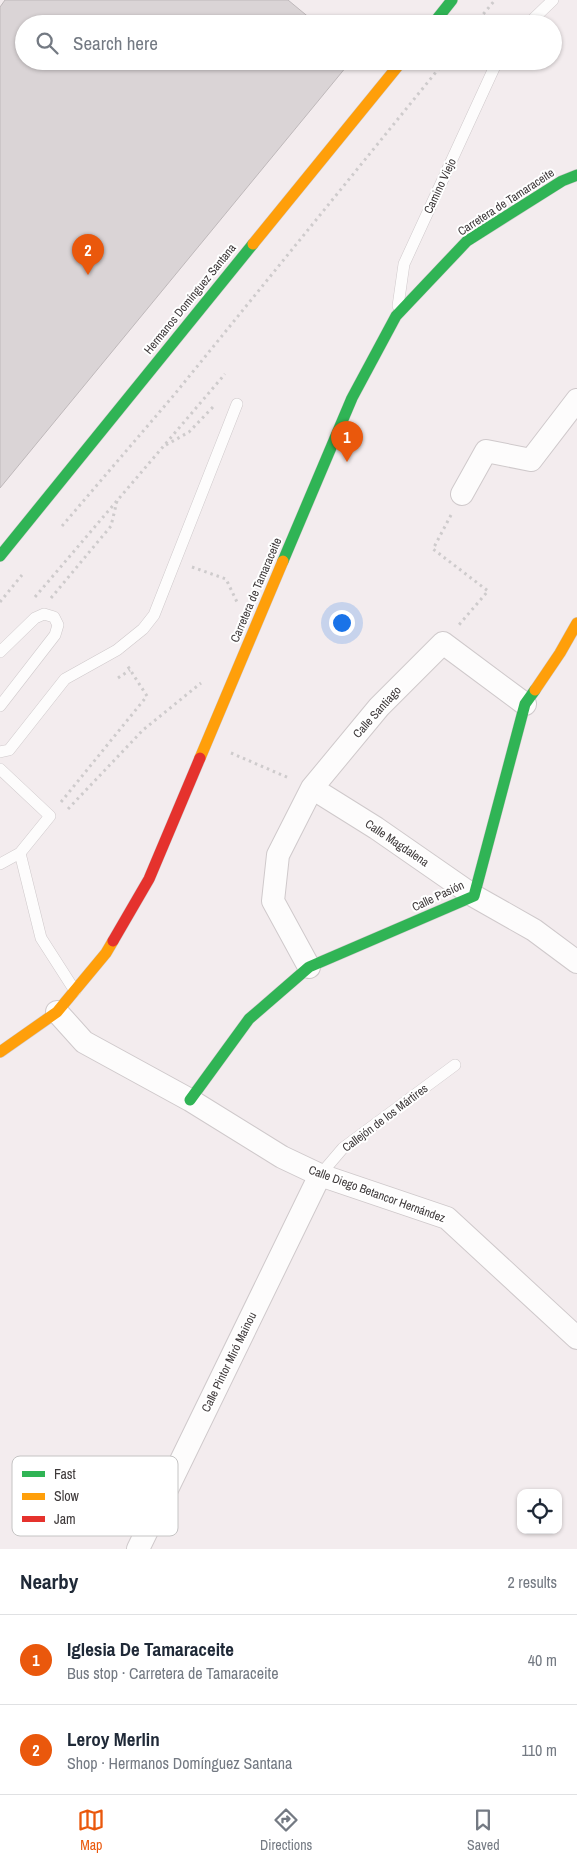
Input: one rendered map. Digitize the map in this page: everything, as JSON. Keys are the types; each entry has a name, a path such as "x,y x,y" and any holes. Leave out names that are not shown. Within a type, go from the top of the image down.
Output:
{"street":[{"path":"440,15 452,0"},
{"name":"Hermanos Domínguez Santana","path":"0,556 395,70"},
{"name":"Carretera de Tamaraceite","path":"0,1052 57,1012 75,991 106,953 148,879 352,398 396,316 467,241 562,181 577,175"},
{"path":"462,494 486,451 531,460 577,400"},
{"name":"Calle Pasión","path":"190,1100 249,1019 309,967 474,896 526,704 568,656 577,623"},
{"path":"443,643 526,704"},
{"name":"Calle Santiago","path":"309,967 273,901 278,854 312,788 379,707 443,643"},
{"name":"Calle Magdalena","path":"312,788 376,828 474,896 534,930 577,962"},
{"name":"Calle Diego Betancor Hernández","path":"57,1012 84,1042 190,1100 282,1157 320,1175 447,1218 577,1338"},
{"name":"Calle Pintor Miró Mainou","path":"178,1467 320,1175"},
{"name":"Calle Pintor Miró Mainou","path":"138,1549 144,1536"}],"lane":[{"path":"537,15 553,0"},
{"name":"Camino Viejo","path":"396,316 404,264 493,70"},
{"path":"0,752 8,750 65,679 118,650 143,629 154,615 237,404"},
{"path":"0,652 35,618 44,614 54,617 58,625 55,634 0,706"},
{"path":"0,768 50,816 20,853 0,864"},
{"path":"20,853 41,938 75,991"},
{"name":"Callejón de los Mártires","path":"320,1175 343,1148 456,1065"}],"path":[{"path":"482,15 495,0"},
{"path":"62,526 174,395 438,70"},
{"path":"33,600 225,374"},
{"path":"163,447 189,432 215,406"},
{"path":"443,643 488,590 433,549 462,494"},
{"path":"44,614 44,606 111,526 117,501"},
{"path":"189,566 226,579 240,609"},
{"path":"0,602 25,571"},
{"path":"118,650 147,696 50,816 57,822 77,798 143,730 200,683"},
{"path":"118,678 130,670"},
{"path":"207,742 312,788"}],"building":[{"path":"5,0 288,0 306,15 15,15 15,70 344,70 0,488 0,7"}],"traffic: fast":[{"path":"440,15 452,0"},
{"path":"283,561 352,398 396,316 467,241 562,181 577,175"},
{"path":"0,556 253,244"},
{"path":"190,1100 249,1019 309,967 474,896 525,704 535,690"}],"traffic: slow":[{"path":"253,244 395,70"},
{"path":"200,758 283,561"},
{"path":"535,690 560,653 577,623"},
{"path":"0,1052 57,1012 106,953 113,941"}],"traffic: jam":[{"path":"113,941 149,879 200,758"}],"place":[{"name":"Leroy Merlin","path":"88,275"},
{"name":"Iglesia De Tamaraceite","path":"347,462"}]}
